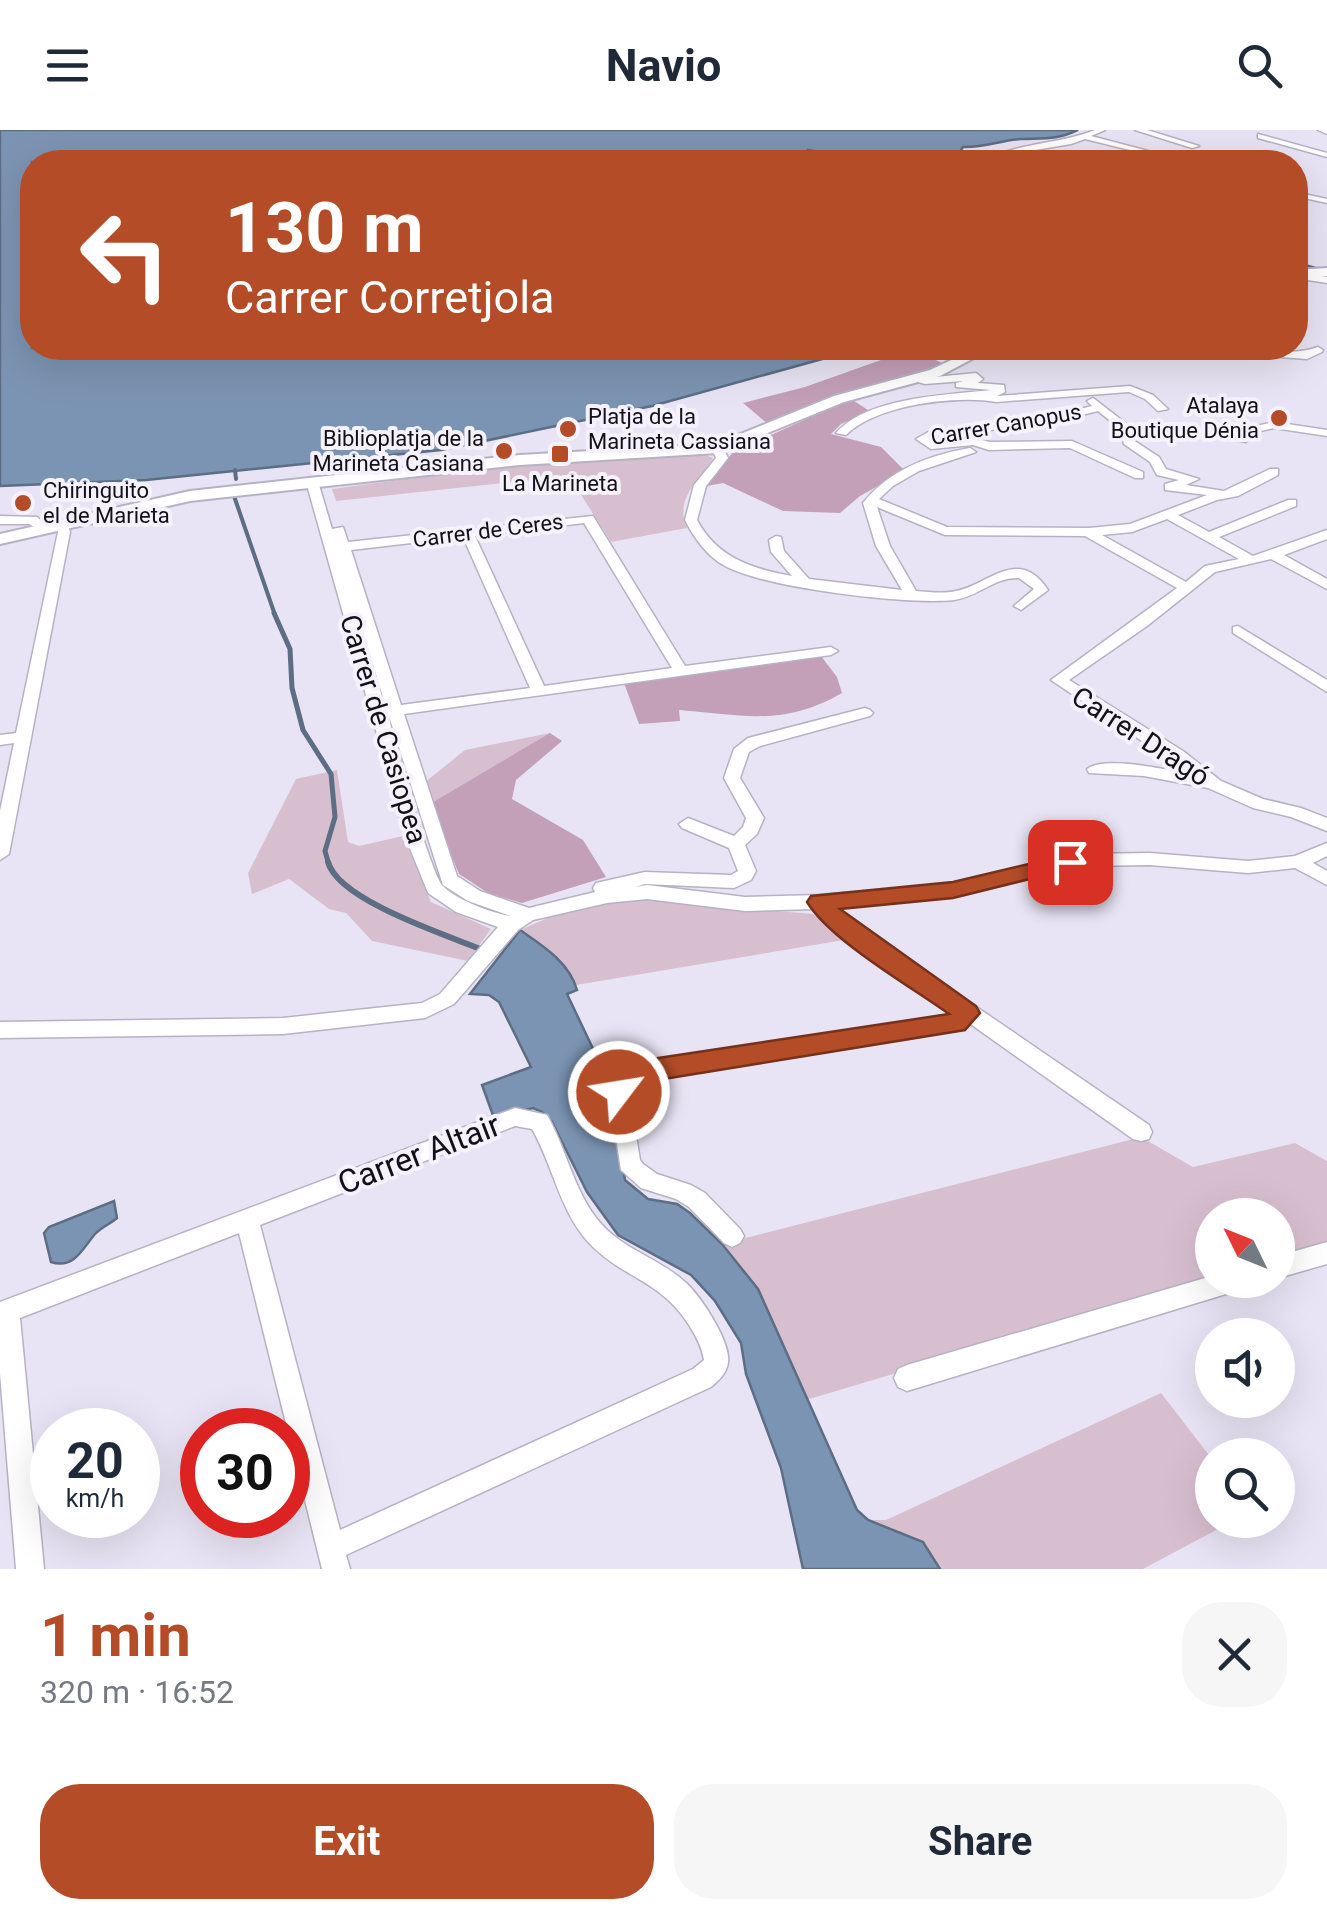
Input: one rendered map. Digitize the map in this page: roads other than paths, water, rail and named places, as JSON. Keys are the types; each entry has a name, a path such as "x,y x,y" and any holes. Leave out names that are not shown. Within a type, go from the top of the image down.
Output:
{"street":[{"path":"1025,150 1071,142 1101,130"},
{"path":"1140,130 1195,146"},
{"path":"1261,136 1327,155"},
{"path":"1085,137 1138,150"},
{"path":"1071,142 1106,150"},
{"path":"1308,355 1318,350"},
{"path":"0,539 180,497 520,460 718,448 832,401 915,378 958,360"},
{"path":"842,433 851,424 886,411 1002,389 960,386 979,378 972,375 925,381 915,378"},
{"path":"975,395 996,399 1130,389 1149,397 1162,409"},
{"path":"1074,394 1101,407 1124,427 1128,442 1156,460 1160,472 1194,480 1169,487 1224,496"},
{"name":"Carrer Canopus","path":"1101,407 1045,420 932,433 922,440 931,445 980,441 989,446 1072,444 1139,476"},
{"path":"1242,440 1246,431 1265,424 1327,434"},
{"name":"Carrer Canopus","path":"871,500 928,464 989,446"},
{"path":"718,448 722,458 700,485 691,508 695,528 708,545 732,564 864,590 952,596 978,589 1004,574 1019,574 1036,582 1041,590 1021,606"},
{"path":"910,592 877,532 868,510 871,500 945,530 1089,532 1132,528 1224,496 1274,472"},
{"name":"Carrer de Casiopea","path":"318,485 434,888 462,907 514,924"},
{"path":"1208,536 1292,503"},
{"path":"1169,515 1249,559"},
{"path":"0,520 32,520 64,532 0,854"},
{"name":"Carrer de Ceres","path":"337,548 590,520 680,670"},
{"path":"467,532 539,690"},
{"path":"1089,532 1186,587"},
{"name":"Carrer Dragó","path":"1327,534 1273,555 1210,569 1142,623 1059,680 1177,755 1215,784 1259,804 1327,825"},
{"path":"776,540 778,552 803,580"},
{"path":"1273,555 1327,584"},
{"path":"1238,630 1327,687"},
{"path":"386,712 831,651"},
{"path":"736,844 751,830 755,818 732,778 742,749 754,742 865,713"},
{"path":"0,740 23,736"},
{"path":"1094,770 1144,771 1215,784"},
{"path":"588,900 598,889 645,878 734,882 747,870 736,844 688,824"},
{"path":"0,1030 283,1026 425,1010 448,999 514,924 588,900 647,892 744,904 819,902 953,890 1086,860 1150,859 1248,867 1298,862 1327,849"},
{"path":"1298,862 1327,879"},
{"path":"819,902 840,924 1141,1132"},
{"path":"732,1236 697,1200 646,1181 634,1171 619,1092 623,1080 632,1073 956,1023 967,1013"},
{"name":"Carrer Altair","path":"3,1312 515,1117 532,1118 544,1128 591,1230 627,1262 675,1288 690,1305 715,1354 714,1367 702,1378 333,1559"},
{"path":"247,1221 333,1559"},
{"path":"1295,1263 1327,1253"},
{"path":"907,1378 1195,1292"},
{"path":"3,1312 30,1569"}],"water":[{"path":"0,130 1078,130 1057,137 961,150 20,150 20,360 819,360 652,406 441,450 146,480 0,486"},
{"path":"520,930 554,956 573,980 577,990 567,994 595,1053 602,1052 610,1081 625,1180 648,1199 677,1204 722,1244 758,1289 857,1510 868,1520 923,1542 940,1569 803,1569 781,1468 746,1374 741,1343 715,1301 691,1275 618,1235 587,1192 552,1122 542,1112 533,1108 494,1118 482,1085 531,1067 499,1002 489,995 470,994"},
{"path":"114,1201 117,1218 96,1233 72,1260 51,1262 44,1233 49,1227"}],"waterway":[{"path":"1308,266 1322,270"},
{"path":"235,470 236,479"},
{"path":"234,496 275,615"},
{"path":"274,613 290,649 292,688 303,730 331,774 335,817 325,851 328,862"},
{"path":"328,862 351,890 372,903 483,950"}],"place":[{"name":"Atalaya Boutique Dénia","path":"1279,418"},
{"name":"Platja de la Marineta Cassiana","path":"568,429"},
{"name":"Biblioplatja de la Marineta Casiana","path":"504,451"},
{"name":"La Marineta","path":"560,454"},
{"name":"Chiringuito el de Marieta","path":"23,503"}]}
